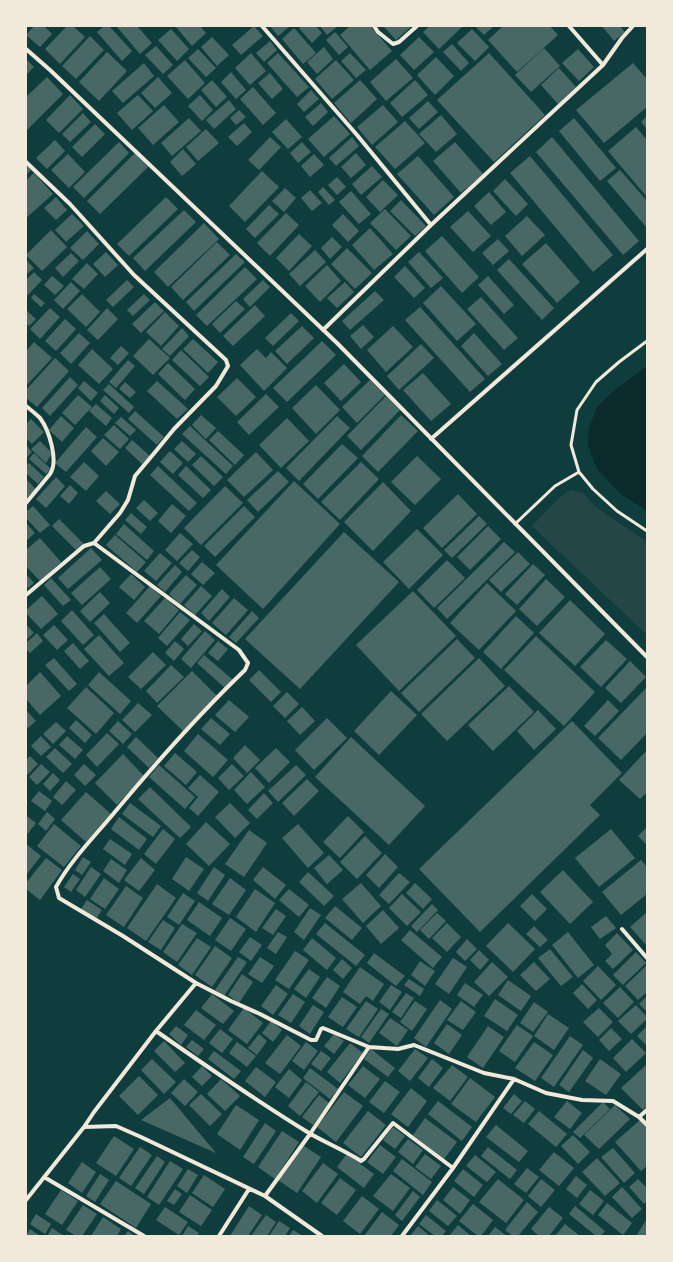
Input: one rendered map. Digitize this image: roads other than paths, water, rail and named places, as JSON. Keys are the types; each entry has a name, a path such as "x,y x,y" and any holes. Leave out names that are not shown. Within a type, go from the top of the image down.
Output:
{"street":[{"path":"262,26 357,135 431,225"},
{"path":"374,26 378,32 393,44 399,42 417,26"},
{"path":"569,26 603,65"},
{"path":"323,330 431,225 603,65 622,38 633,26"},
{"path":"26,49 50,70 337,343 647,657"},
{"path":"26,162 70,204 134,275 226,360 228,366 216,386 174,429 134,476 128,500 120,513 94,543 84,546 26,595"},
{"path":"431,439 647,249"},
{"path":"26,406 41,420 49,437 53,453 53,470 26,502"},
{"path":"94,543 240,650 248,663 245,670 138,784 77,857 56,888 59,898 123,936 196,983 311,1040 316,1040 321,1029 325,1028 369,1047 398,1049 414,1045 484,1073 514,1080 546,1093 582,1100 613,1100 639,1117 647,1125"},
{"path":"622,929 647,958"},
{"path":"26,1200 84,1127 156,1031 196,983"},
{"path":"156,1031 310,1134 361,1161 393,1123 453,1168"},
{"path":"265,1196 310,1134 369,1047"},
{"path":"402,1236 453,1168 514,1080"},
{"path":"639,1117 647,1110"},
{"path":"84,1127 116,1126 141,1137 265,1196 322,1236"},
{"path":"44,1177 144,1236"},
{"path":"219,1236 249,1189"}],"lane":[{"path":"647,341 596,382 577,410 571,445 579,472 593,489 617,511 647,531"},
{"path":"515,524 555,486 579,472"}]}
